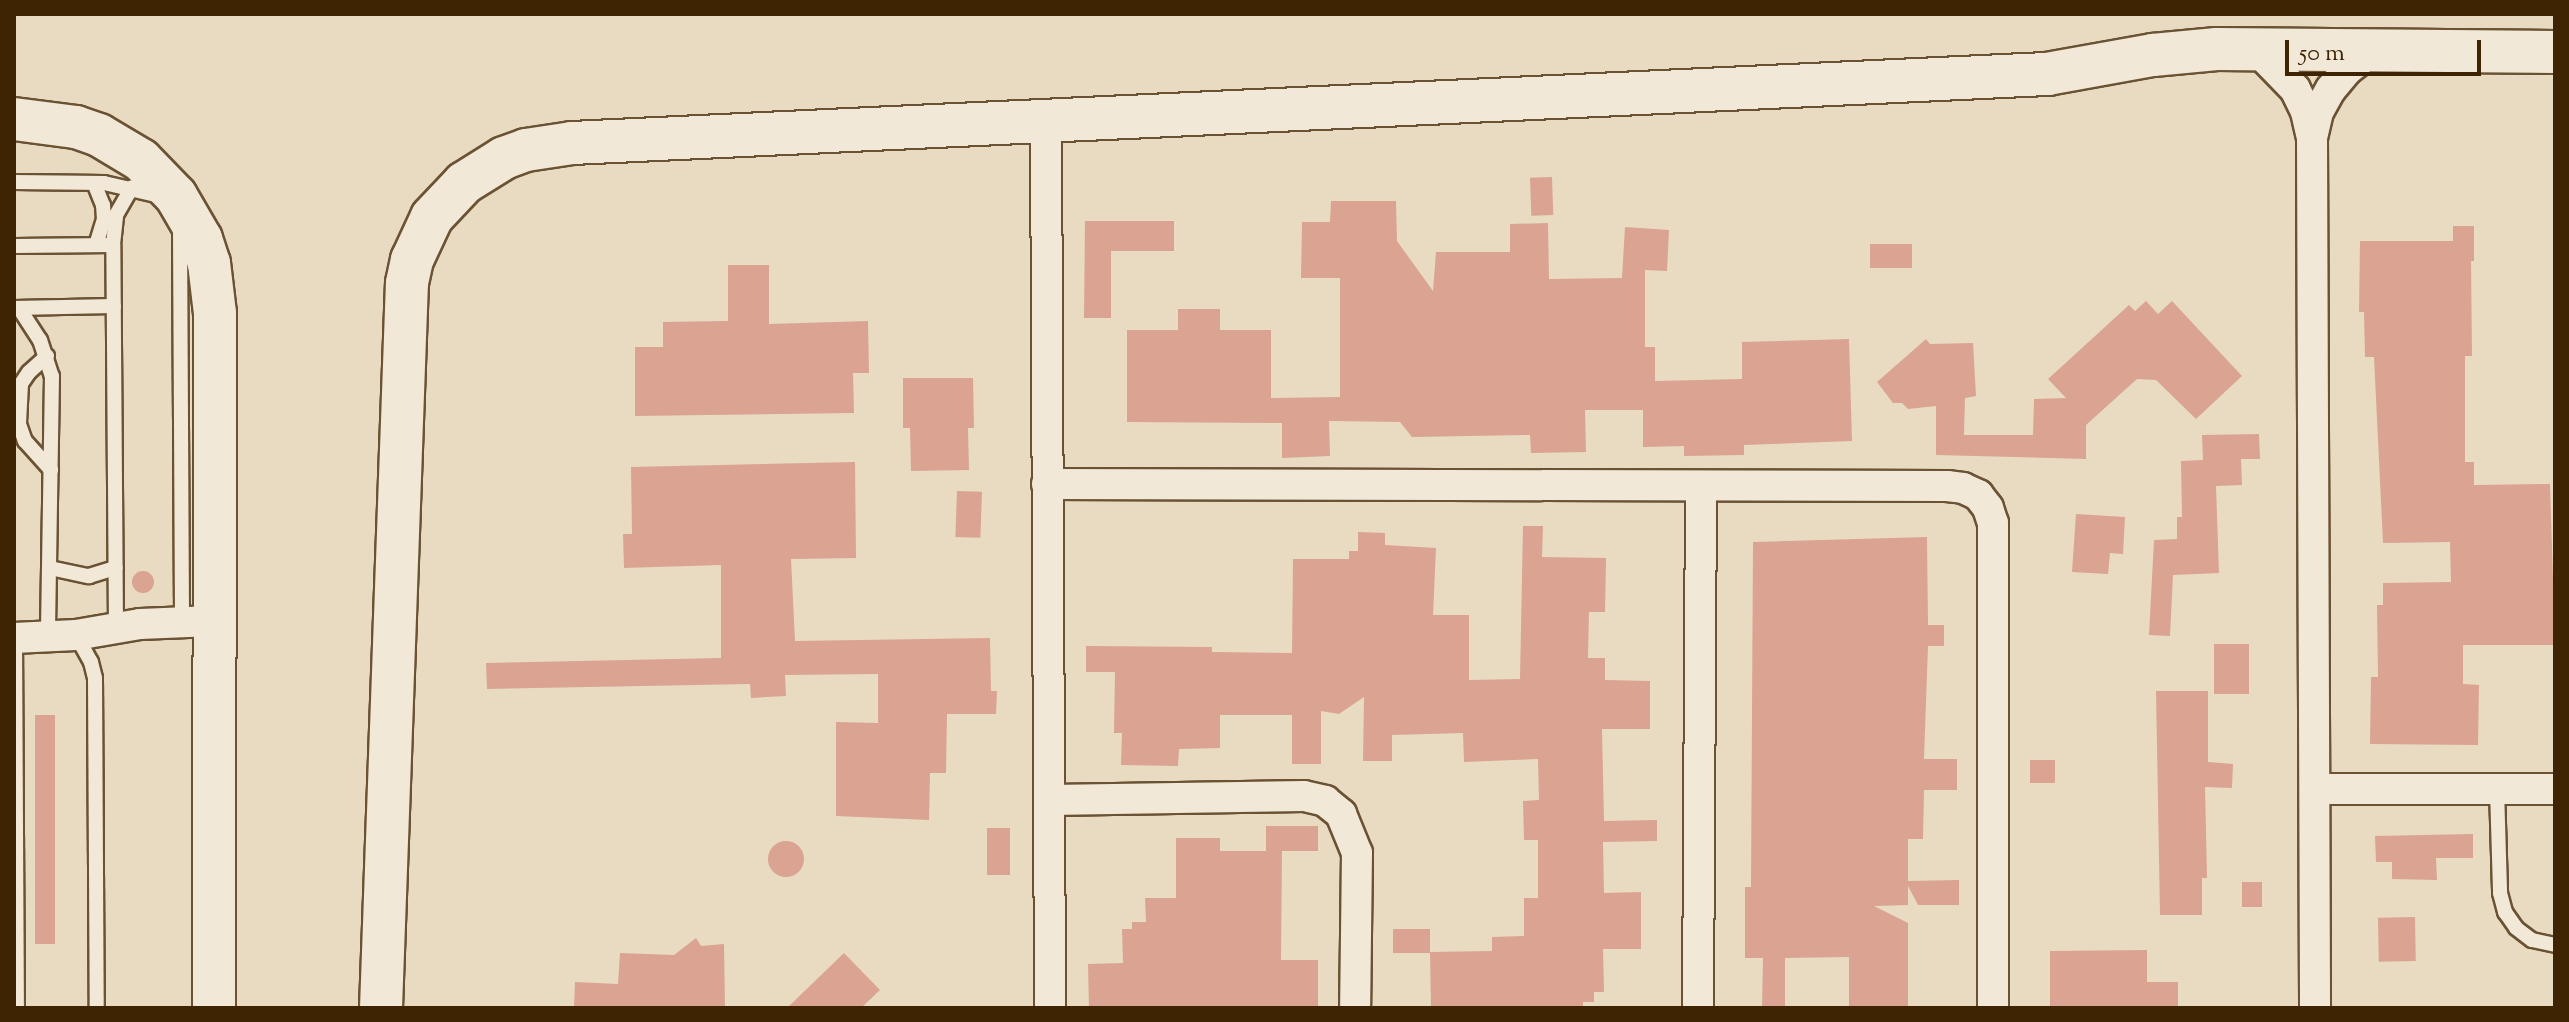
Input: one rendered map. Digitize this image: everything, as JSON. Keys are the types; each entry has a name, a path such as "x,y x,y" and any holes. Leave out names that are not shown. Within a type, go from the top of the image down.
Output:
{"main road":[{"path":"381,1008 405,306 412,260 432,217 447,199 483,169 515,154 549,145 2047,74 2175,51 2555,52"},
{"path":"14,119 76,127 121,146 159,176 183,206 201,239 209,263 215,313 198,622 214,1008"}],"street":[{"path":"2258,51 2295,89 2306,112 2312,138 2317,789 2315,1008"},
{"path":"2312,138 2318,112 2331,89 2348,69 2369,53"},
{"path":"1046,123 1050,1008"},
{"path":"1047,484 1947,486 1963,488 1978,495 1988,508 1993,523 1993,1008"},
{"path":"1698,1008 1701,487"},
{"path":"14,638 198,622"},
{"path":"2317,789 2555,789"},
{"path":"1050,800 1304,796 1325,801 1341,814 1357,853 1355,1008"}],"lane":[{"path":"14,182 132,187 155,194 166,202 179,224 198,622"},
{"path":"94,183 103,205 104,219 96,245"},
{"path":"116,628 113,245 116,215 132,187"},
{"path":"14,246 113,245"},
{"path":"16,308 114,306"},
{"path":"16,308 47,356 52,376 50,568 62,636 91,662 96,686 97,1008"},
{"path":"47,356 21,384 19,424 25,441 51,470"},
{"path":"50,568 89,576 116,568"},
{"path":"14,638 17,1008"},
{"path":"2497,789 2500,893 2505,912 2516,928 2532,940 2555,945"}],"building":[{"path":"1552,177 1553,215 1531,216 1530,178"},
{"path":"1331,201 1396,201 1397,241 1433,291 1436,252 1510,252 1510,224 1548,223 1549,279 1622,278 1625,227 1669,230 1667,271 1645,270 1645,347 1655,347 1655,381 1742,379 1742,342 1849,339 1852,441 1744,445 1744,455 1684,456 1684,446 1643,447 1643,410 1585,410 1586,452 1531,453 1530,435 1412,437 1400,422 1329,421 1330,456 1282,458 1282,423 1127,422 1127,330 1178,330 1178,309 1220,309 1220,330 1271,330 1271,398 1340,397 1340,278 1301,278 1302,222 1330,222"},
{"path":"1085,221 1174,221 1174,251 1111,251 1111,318 1084,318"},
{"path":"2453,226 2474,226 2474,261 2471,261 2472,356 2465,356 2465,462 2474,462 2474,485 2550,484 2555,645 2463,645 2463,684 2479,685 2478,745 2370,744 2371,677 2378,677 2377,605 2383,605 2383,583 2451,582 2450,542 2383,543 2374,357 2365,357 2364,312 2359,312 2360,241 2453,241"},
{"path":"1870,244 1912,244 1912,268 1870,268"},
{"path":"728,265 769,265 769,324 868,321 869,373 853,373 854,413 635,416 635,347 663,347 663,322 728,321"},
{"path":"2146,301 2158,314 2172,301 2242,376 2196,419 2156,380 2137,379 2086,425 2086,459 1936,455 1936,406 1908,409 1902,403 1893,403 1877,382 1926,339 1930,344 1973,343 1976,396 1965,398 1964,435 2033,435 2034,399 2066,398 2048,379 2129,305 2135,311"},
{"path":"903,378 973,378 974,428 968,428 969,470 911,471 910,428 903,428"},
{"path":"2259,434 2260,459 2241,459 2242,485 2216,486 2219,573 2173,575 2170,636 2149,635 2154,540 2177,539 2177,517 2182,517 2181,461 2203,460 2202,435"},
{"path":"855,462 856,558 791,559 795,641 990,638 991,691 997,691 996,714 947,714 946,773 930,773 929,820 836,816 836,722 878,723 878,674 785,675 786,696 751,698 750,684 487,689 486,663 721,658 721,565 624,568 623,534 632,534 631,467"},
{"path":"957,491 982,492 980,538 955,537"},
{"path":"2076,514 2125,517 2123,554 2110,553 2108,574 2072,572"},
{"path":"1523,526 1543,526 1542,557 1606,558 1605,612 1589,612 1588,658 1605,658 1605,680 1650,681 1650,729 1602,729 1604,821 1657,820 1657,841 1603,842 1604,893 1641,892 1641,949 1603,949 1604,992 1594,992 1594,1002 1583,1002 1583,1008 1431,1008 1430,952 1492,951 1492,937 1524,936 1524,898 1538,898 1538,840 1524,840 1523,801 1539,800 1538,759 1464,762 1463,733 1392,735 1392,761 1363,761 1364,697 1339,714 1321,711 1321,764 1292,764 1292,715 1220,715 1220,748 1179,749 1178,766 1121,765 1122,733 1114,733 1115,672 1086,672 1086,646 1212,647 1212,652 1292,653 1293,559 1349,559 1349,551 1358,551 1358,532 1385,533 1385,545 1436,548 1433,615 1469,615 1469,680 1520,679"},
{"path":"1927,537 1928,625 1944,625 1944,646 1928,646 1924,759 1957,759 1957,790 1924,790 1923,839 1908,839 1908,881 1959,880 1959,905 1918,905 1908,886 1908,905 1874,906 1908,923 1908,1008 1849,1008 1849,957 1785,958 1785,1008 1762,1008 1763,958 1745,958 1745,887 1751,887 1753,542"},
{"path":"143,571 151,574 154,582 151,590 143,593 135,590 132,582 135,574"},
{"path":"2214,644 2249,644 2249,694 2214,694"},
{"path":"2156,691 2208,691 2208,762 2233,764 2232,788 2205,787 2207,878 2202,878 2202,915 2160,915"},
{"path":"35,715 55,715 55,944 35,944"},
{"path":"2030,760 2055,760 2055,783 2030,783"},
{"path":"1266,826 1318,826 1318,851 1266,851"},
{"path":"987,828 1010,828 1010,875 987,875"},
{"path":"2473,834 2473,858 2436,858 2437,880 2392,879 2392,862 2376,862 2375,836"},
{"path":"1176,838 1220,838 1220,851 1282,851 1281,960 1318,960 1318,1008 1089,1008 1088,964 1123,963 1122,929 1132,929 1132,922 1146,922 1145,898 1176,898"},
{"path":"786,841 799,846 804,859 799,872 786,877 773,872 768,859 773,846"},
{"path":"2242,882 2262,882 2262,907 2242,907"},
{"path":"2415,917 2416,961 2379,962 2378,918"},
{"path":"1393,929 1430,929 1430,953 1393,953"},
{"path":"696,938 701,946 724,944 725,1008 574,1008 575,982 618,984 620,953 674,955"},
{"path":"2147,950 2147,982 2178,982 2178,1007 2050,1008 2050,951"},
{"path":"844,953 880,990 861,1008 787,1008"}]}
